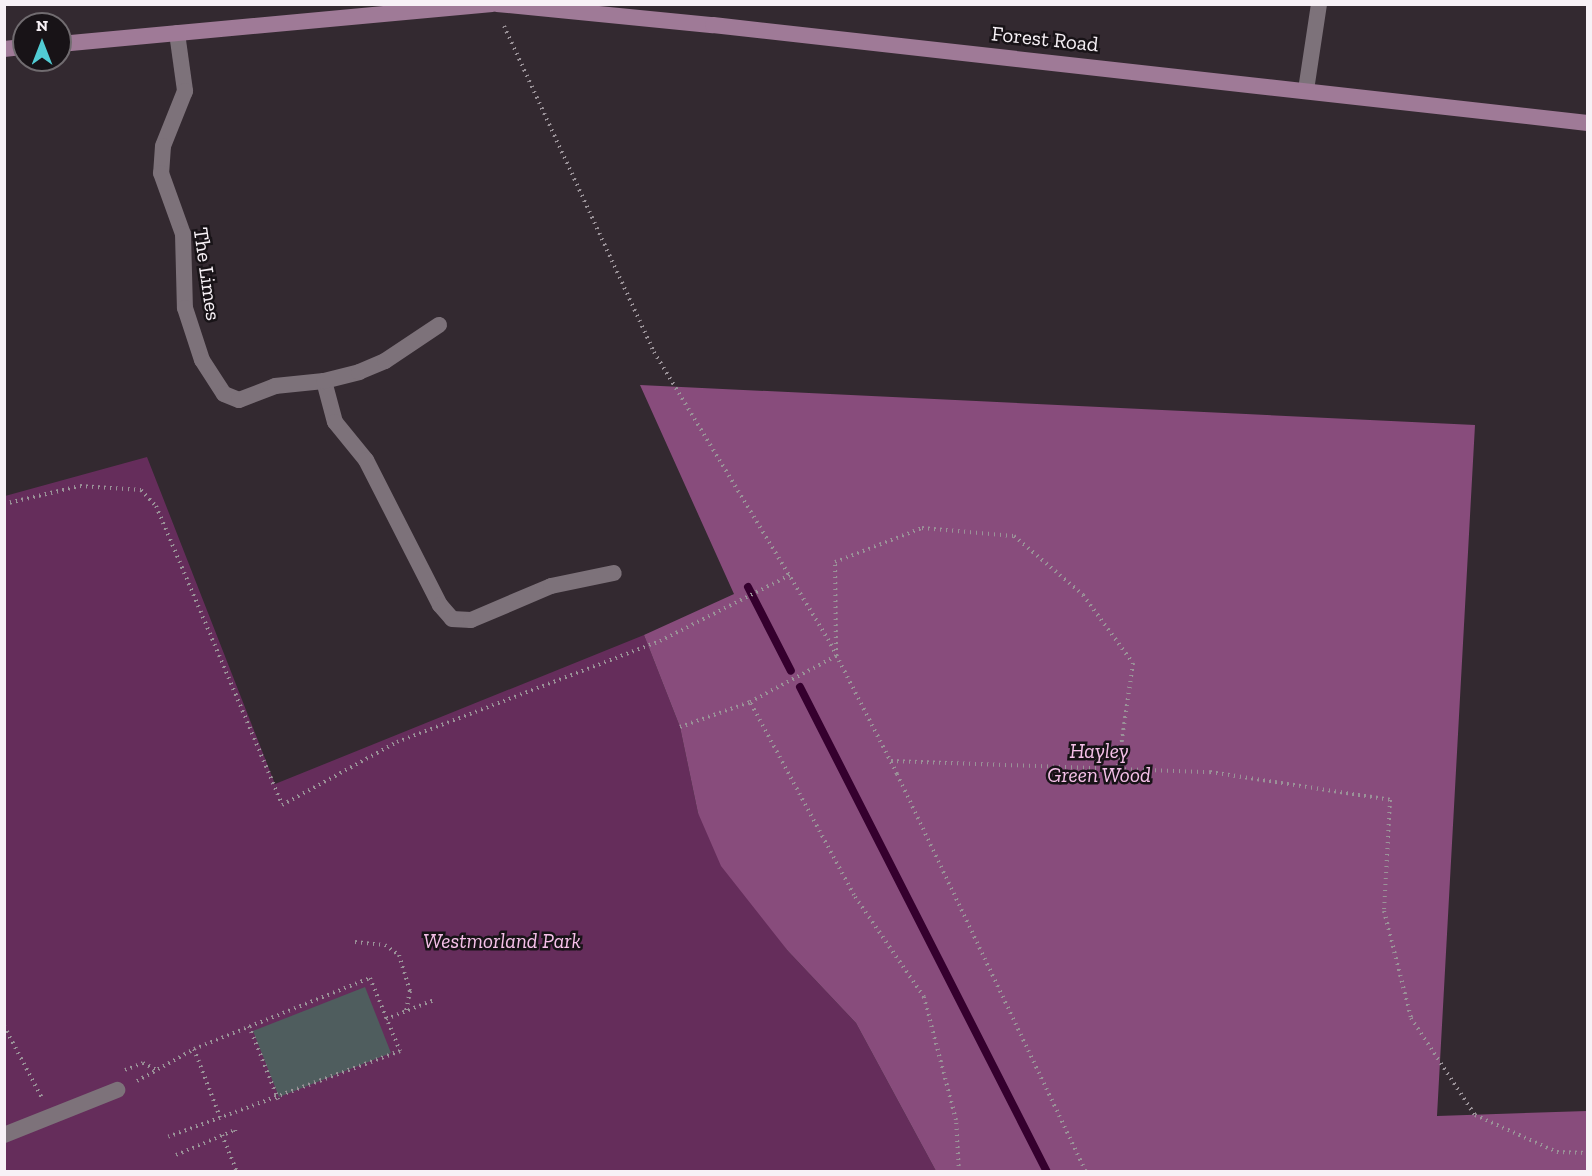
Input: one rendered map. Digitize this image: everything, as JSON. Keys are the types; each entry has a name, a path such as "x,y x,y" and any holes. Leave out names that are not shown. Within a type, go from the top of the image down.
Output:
{"main road":[{"name":"Forest Road","path":"72,43 496,8 1306,90 1587,123"}],"street":[{"path":"1306,90 1319,4"},
{"name":"The Limes","path":"177,33 185,91 164,146 161,173 183,234 185,308 202,360 224,394 239,400 276,386 324,381 386,361 439,325"},
{"path":"324,381 335,422 366,460 440,605 452,619 471,620 551,586 614,573"},
{"path":"4,1135 115,1082"}],"path":[{"path":"496,8 654,352 837,656 890,760 1086,1172"},
{"path":"4,504 80,486 141,490 156,506 282,805 397,742 660,641 790,575"},
{"path":"837,656 835,562 922,528 1014,536 1083,595 1133,663 1118,767"},
{"path":"680,727 750,702 837,656"},
{"path":"750,702 854,895 924,997 956,1120 959,1172"},
{"path":"890,760 1210,772 1390,800 1384,910 1411,1018 1475,1115 1557,1152 1587,1153"},
{"path":"355,942 385,945 399,956 410,991 406,1011"},
{"path":"115,1082 157,1071 194,1048 370,978 400,1051 278,1099 220,1117 168,1137"},
{"path":"386,1019 434,1000"},
{"path":"4,1026 42,1098 49,1100"},
{"path":"249,1026 278,1099"},
{"path":"194,1048 220,1117"},
{"path":"115,1082 144,1063 157,1071"},
{"path":"176,1155 235,1130 236,1134"},
{"path":"222,1135 237,1172"}],"green space":[{"name":"Hayley Green Wood","path":"640,385 1475,425 1437,1116 1587,1111 1587,1171 936,1171 856,1023 788,951 721,866 698,813 680,727 644,635 734,594"},
{"name":"Westmorland Park","path":"147,457 275,784 644,635 680,727 698,813 788,951 856,1023 936,1171 5,1172 5,496"}],"building":[{"path":"365,987 391,1053 279,1097 253,1031"}],"waterway":[{"path":"748,587 791,671"},
{"path":"800,687 1047,1172"}]}
